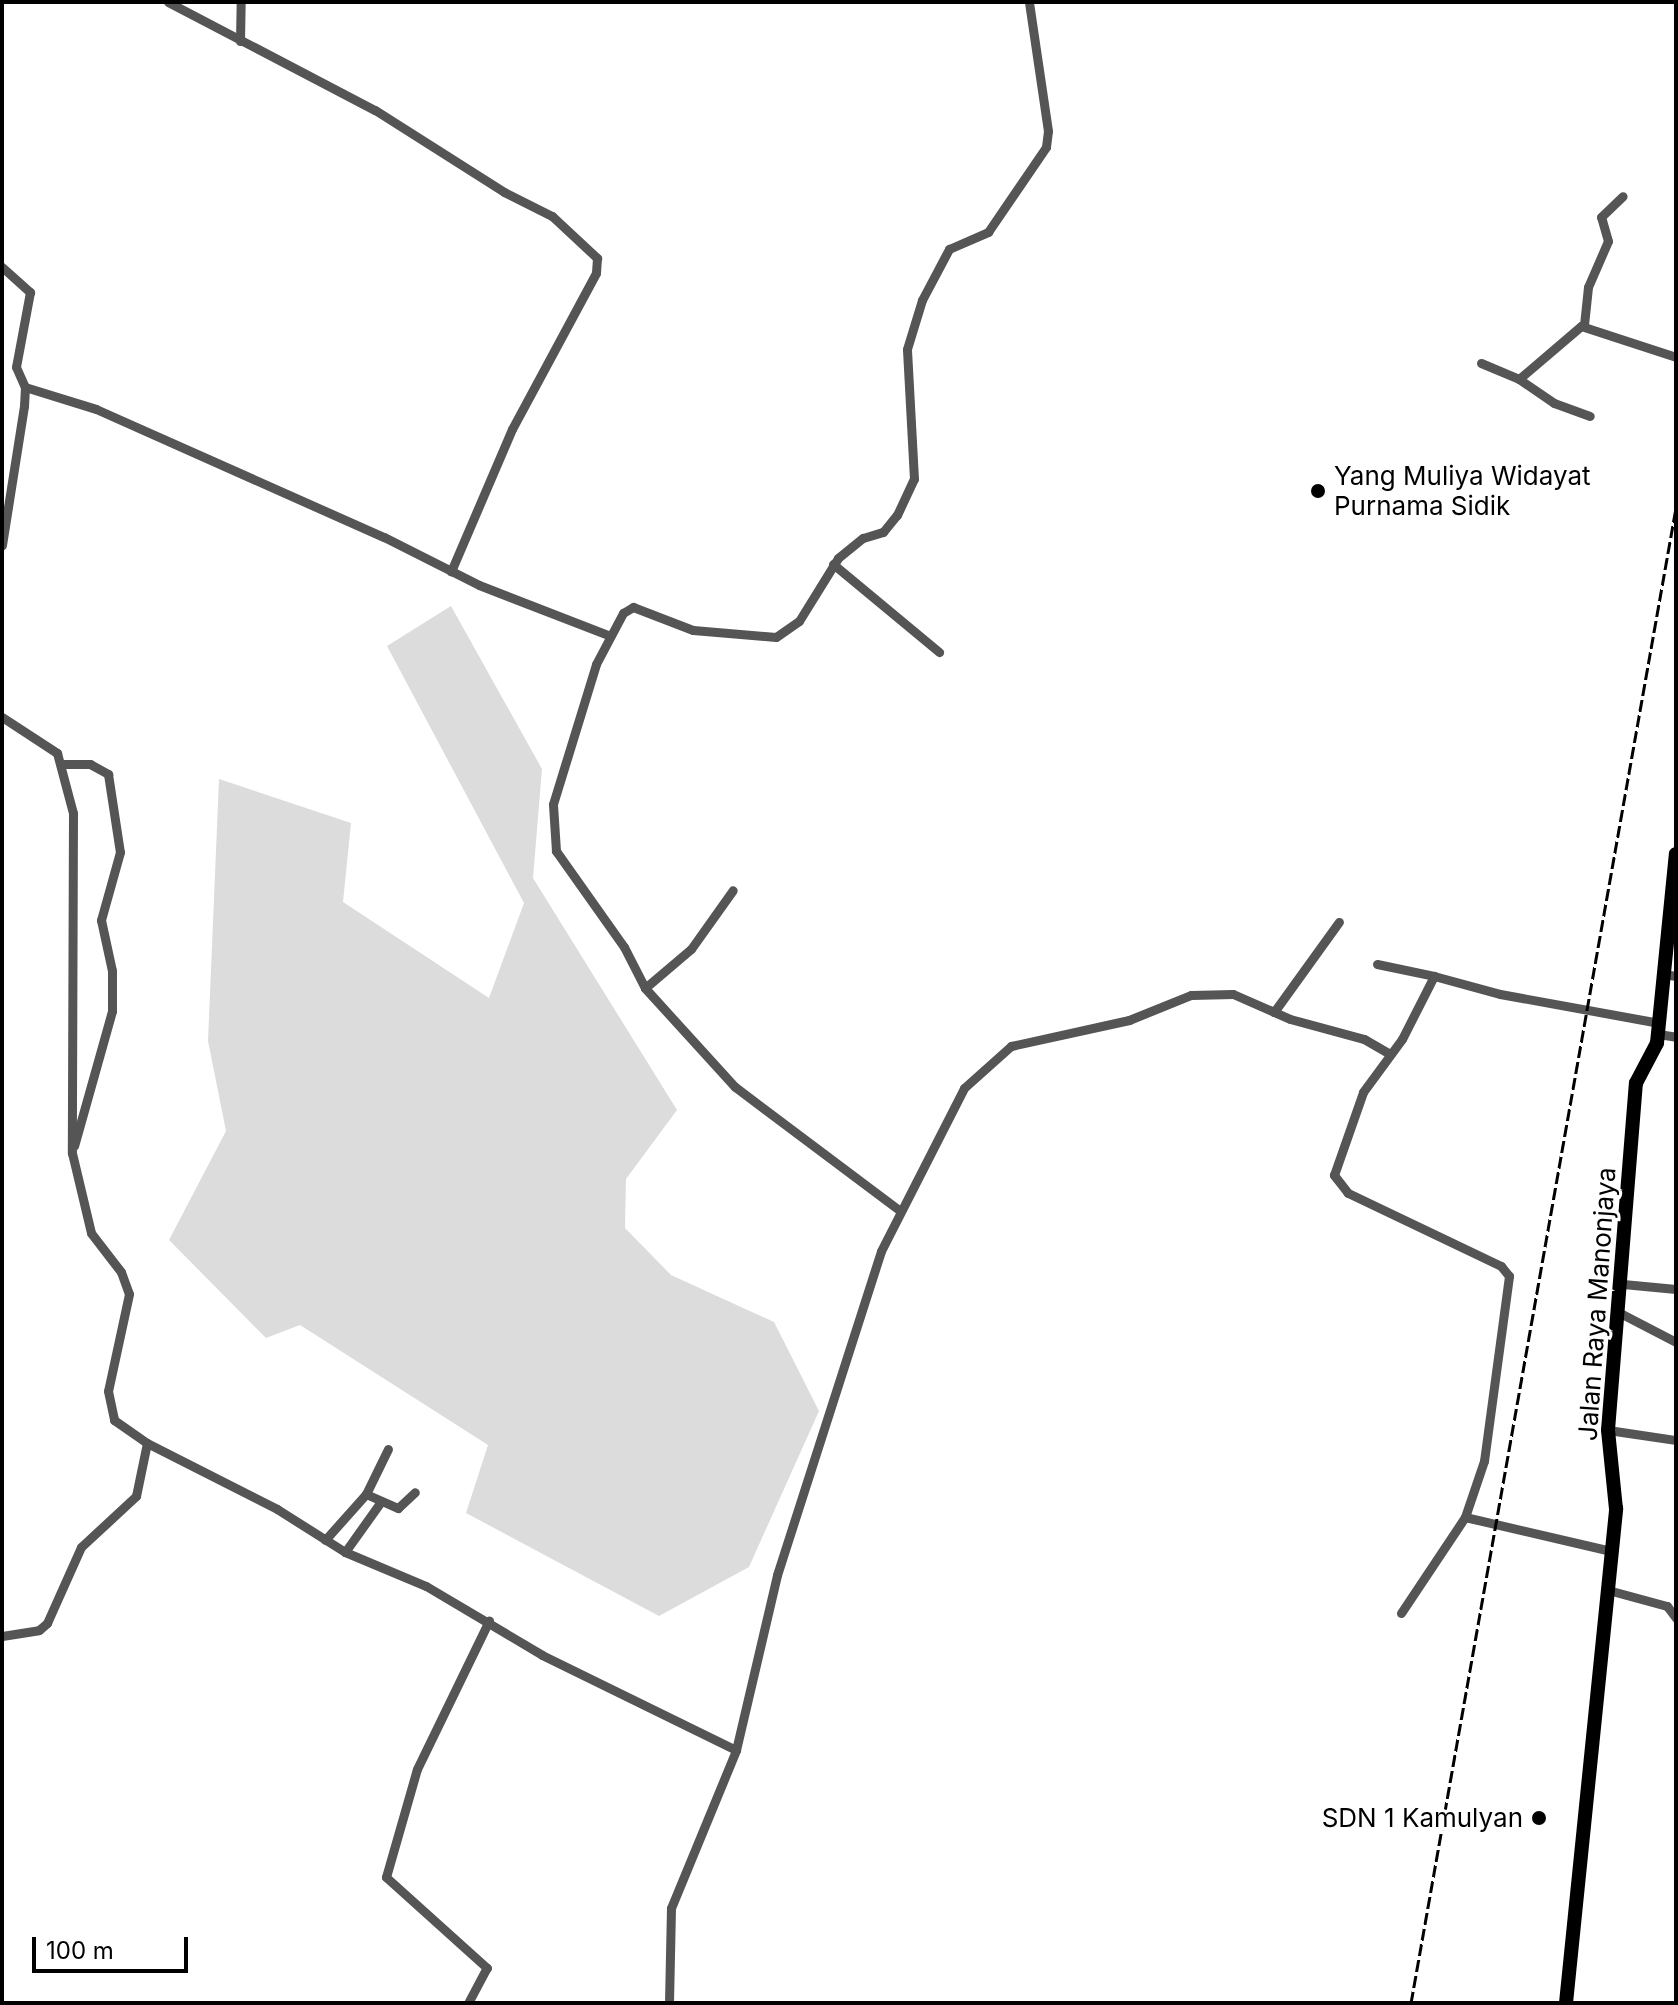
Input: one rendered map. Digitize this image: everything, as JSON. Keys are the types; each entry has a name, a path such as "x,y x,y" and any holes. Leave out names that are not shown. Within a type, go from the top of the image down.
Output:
{"main road":[{"name":"Jalan Raya Manonjaya","path":"1566,2003 1616,1509 1608,1430 1623,1284 1637,1077 1655,1054 1670,975 1676,854"}],"street":[{"path":"168,2 375,110 504,192 552,216 597,258 596,273 512,429 451,571"},
{"path":"240,41 241,2"},
{"path":"899,1210 741,1092 645,988 624,947 552,839 553,804 608,635 620,615 633,607 693,630 776,637 799,621 833,564 863,538 883,532 912,490 907,349 936,271 954,244 988,232 1046,147 1047,120 1029,2"},
{"path":"1519,379 1584,325 1588,287 1608,241 1601,217 1623,196"},
{"path":"2,267 30,292 16,367 25,387 2,545"},
{"path":"1584,325 1676,357"},
{"path":"1481,363 1519,379 1554,403 1590,416"},
{"path":"25,387 145,429 451,571 608,635"},
{"path":"833,564 939,652"},
{"path":"2,717 50,745 63,764 73,813 72,1153 91,1233 121,1272 129,1294 107,1403 114,1420 147,1443 345,1552 426,1586 542,1655 736,1750"},
{"path":"63,764 90,764 108,774 120,852 101,920 113,981 112,1011 72,1153"},
{"path":"645,988 691,949 733,890"},
{"path":"1274,1012 1339,922"},
{"path":"1377,964 1658,1029 1676,1037"},
{"path":"1401,1613 1465,1517 1484,1461 1509,1276 1501,1266 1357,1198 1334,1181 1363,1092 1388,1053 1402,1039 1434,976"},
{"path":"669,2003 671,1908 736,1750 777,1575 881,1251 899,1210 964,1088 1011,1046 1129,1020 1191,995 1233,994 1274,1012 1351,1034 1388,1053"},
{"path":"1623,1284 1676,1289"},
{"path":"1620,1313 1676,1342"},
{"path":"1608,1430 1676,1440"},
{"path":"2,1636 39,1630 47,1623 81,1547 136,1496 147,1443"},
{"path":"325,1540 366,1494 388,1449"},
{"path":"366,1494 380,1503 402,1507 415,1492"},
{"path":"345,1552 380,1503"},
{"path":"1465,1517 1611,1551"},
{"path":"1608,1590 1669,1606 1676,1618"},
{"path":"468,2003 487,1968 386,1877 417,1769 489,1621"}],"shaded area":[{"path":"451,606 542,769 533,878 677,1110 626,1179 625,1228 671,1275 774,1322 819,1411 749,1567 659,1616 466,1513 488,1445 300,1325 266,1338 169,1240 226,1131 208,1041 219,779 351,823 343,902 489,998 524,903 387,646"}],"railway":[{"path":"1411,2003 1676,508"}],"place":[{"name":"Yang Muliya Widayat Purnama Sidik","path":"1318,491"},
{"name":"SDN 1 Kamulyan","path":"1539,1818"}]}
